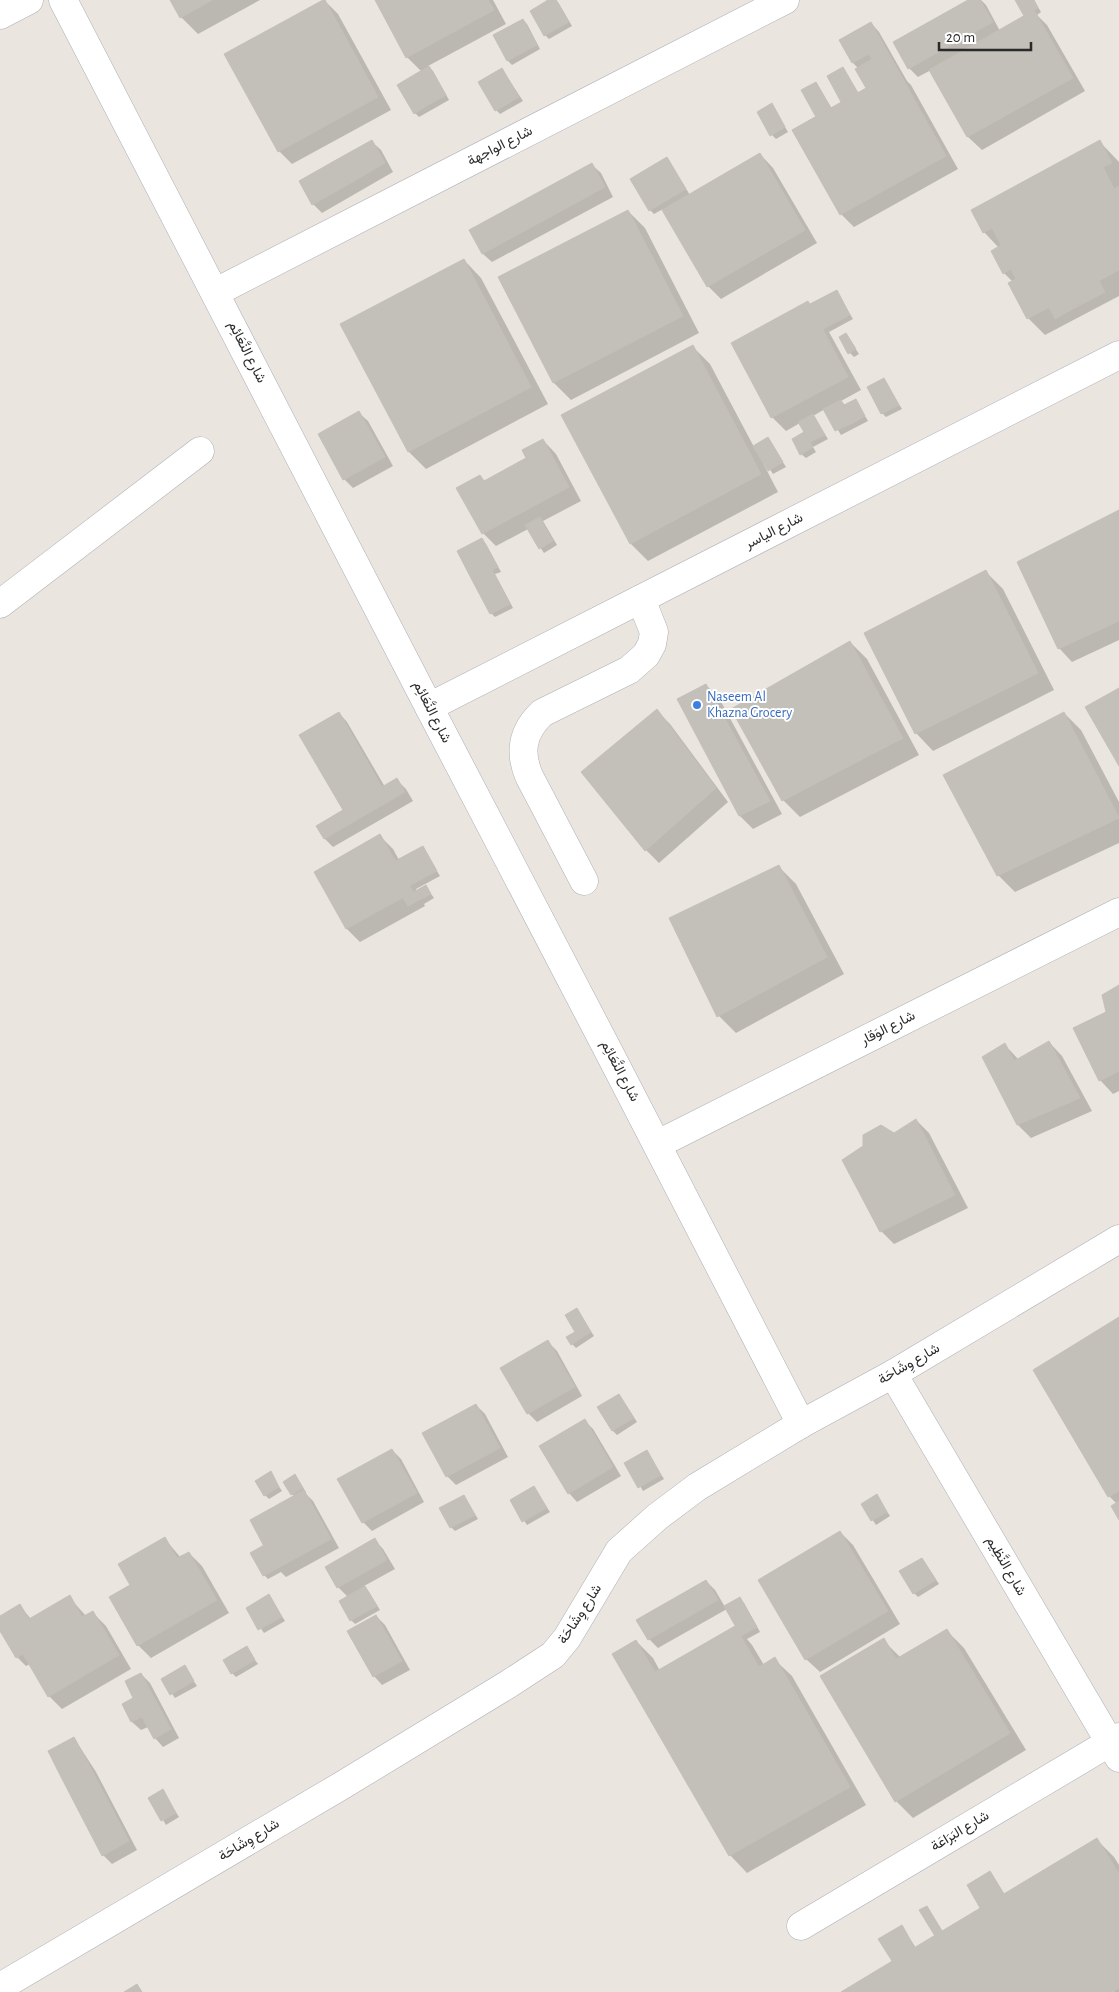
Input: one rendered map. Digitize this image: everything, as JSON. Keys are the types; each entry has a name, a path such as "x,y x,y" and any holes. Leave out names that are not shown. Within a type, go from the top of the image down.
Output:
{"street":[{"path":"0,15 28,0"},
{"name":"شارع النَّعَائِم","path":"63,0 216,292 429,707 658,1144 801,1424"},
{"name":"شارع الواجهة","path":"216,292 785,0"},
{"name":"شارع الياسر","path":"429,707 1119,354"},
{"path":"0,604 200,451"},
{"path":"584,881 529,776 523,763 522,749 525,735 532,723 542,714 629,670 646,655 652,644 654,632 642,598"},
{"name":"شارع الوَقار","path":"658,1144 1119,912"},
{"name":"شارع وِشَاحَة","path":"0,1987 349,1781 553,1655 567,1638 620,1551 657,1516 697,1487 801,1424 893,1374 1119,1239"},
{"name":"شارع النَّظِيم","path":"893,1374 1116,1746"},
{"name":"شارع البَرَاعَة","path":"801,1926 1116,1746"}],"building":[{"path":"170,0 212,0 180,18"},
{"path":"325,0 378,97 278,152 224,54"},
{"path":"375,0 488,0 494,10 406,58"},
{"path":"548,0 556,0 569,22 544,36 530,11"},
{"path":"968,0 980,0 993,22 908,69 893,42"},
{"path":"1015,0 1034,0 1038,8 1024,16"},
{"path":"1034,10 1073,78 967,137 929,70"},
{"path":"523,19 537,45 522,53 508,27"},
{"path":"871,22 898,70 883,79 869,54 852,63 839,40"},
{"path":"508,27 522,53 507,61 493,35"},
{"path":"872,59 883,79 866,88 855,69"},
{"path":"429,66 446,95 428,105 412,76"},
{"path":"843,67 858,93 841,102 827,76"},
{"path":"502,68 519,97 495,111 478,82"},
{"path":"898,70 946,156 840,215 792,130"},
{"path":"412,76 428,105 414,114 397,85"},
{"path":"816,82 831,108 816,117 801,90"},
{"path":"772,103 785,127 770,136 757,112"},
{"path":"372,140 385,163 349,184 336,160"},
{"path":"1100,140 1112,163 1103,167 1114,189 1119,186 1119,270 1027,319 1008,283 1016,279 1011,269 1003,274 991,251 1001,245 992,228 983,233 971,210"},
{"path":"760,153 805,230 707,287 662,210"},
{"path":"667,157 686,189 669,199 650,167"},
{"path":"336,160 349,184 312,205 299,181"},
{"path":"592,163 605,187 482,254 469,230"},
{"path":"650,167 669,199 649,211 630,179"},
{"path":"628,210 683,316 553,383 498,277"},
{"path":"464,259 531,387 408,452 340,324"},
{"path":"1099,281 1105,292 1088,301 1082,290"},
{"path":"837,290 850,315 823,329 810,304"},
{"path":"1082,290 1088,301 1069,311 1063,300"},
{"path":"1063,300 1069,311 1055,319 1049,307"},
{"path":"808,301 848,377 771,418 731,343"},
{"path":"846,333 856,349 848,354 839,337"},
{"path":"693,345 761,474 630,544 561,415"},
{"path":"884,378 899,405 881,414 867,387"},
{"path":"856,399 865,416 853,423 844,405"},
{"path":"841,400 853,423 835,431 823,409"},
{"path":"359,411 385,457 343,480 318,434"},
{"path":"813,414 825,435 810,442 798,422"},
{"path":"804,432 813,447 800,455 792,439"},
{"path":"768,437 783,462 768,471 753,446"},
{"path":"543,439 569,487 482,534 456,488 480,475 484,481 526,458 522,450"},
{"path":"1119,510 1119,621 1058,649 1017,562"},
{"path":"540,517 553,541 539,549 525,525"},
{"path":"482,538 498,567 472,580 457,551"},
{"path":"492,570 510,604 490,614 472,580"},
{"path":"986,570 1038,673 915,734 864,633"},
{"path":"850,641 903,738 782,801 731,709"},
{"path":"706,684 770,801 739,816 677,699"},
{"path":"1119,688 1119,766 1085,707"},
{"path":"657,709 716,788 645,851 581,772"},
{"path":"339,712 382,787 343,810 299,735"},
{"path":"1064,712 1119,818 997,876 943,775"},
{"path":"397,778 405,792 324,839 316,826"},
{"path":"380,834 413,892 346,929 314,872"},
{"path":"423,846 437,871 409,886 395,861"},
{"path":"779,865 827,957 717,1017 669,918"},
{"path":"426,885 431,894 408,906 403,898"},
{"path":"1119,985 1119,1071 1099,1081 1073,1028 1106,1012 1102,995"},
{"path":"1049,1041 1080,1098 1017,1125 982,1057 1005,1043 1014,1061"},
{"path":"916,1119 955,1195 880,1232 842,1160 863,1146 863,1135 881,1125 894,1133"},
{"path":"577,1308 591,1332 571,1345 566,1337 575,1332 565,1315"},
{"path":"1119,1317 1119,1491 1108,1497 1033,1370"},
{"path":"548,1340 575,1387 527,1414 500,1368"},
{"path":"619,1394 634,1418 612,1431 597,1407"},
{"path":"476,1404 500,1448 446,1477 422,1433"},
{"path":"585,1419 613,1467 568,1494 539,1446"},
{"path":"392,1449 417,1493 362,1523 337,1479"},
{"path":"647,1450 661,1475 638,1488 624,1463"},
{"path":"271,1471 279,1487 264,1496 255,1481"},
{"path":"295,1474 303,1488 291,1495 283,1482"},
{"path":"534,1486 547,1508 522,1522 510,1500"},
{"path":"304,1490 331,1539 276,1569 250,1520"},
{"path":"877,1494 887,1512 871,1521 861,1504"},
{"path":"464,1495 475,1515 450,1528 439,1508"},
{"path":"1119,1501 1119,1520 1111,1506"},
{"path":"840,1531 888,1611 805,1660 758,1580"},
{"path":"165,1537 177,1558 189,1552 217,1600 137,1646 109,1597 130,1585 118,1564"},
{"path":"375,1538 387,1560 337,1588 325,1567"},
{"path":"264,1545 276,1569 263,1576 250,1553"},
{"path":"922,1558 936,1580 913,1594 899,1571"},
{"path":"706,1580 718,1600 648,1640 636,1620"},
{"path":"365,1586 377,1606 350,1621 339,1601"},
{"path":"269,1594 282,1617 258,1630 246,1608"},
{"path":"70,1595 82,1617 93,1611 119,1655 48,1697 23,1654 43,1643 29,1619"},
{"path":"740,1597 757,1627 741,1636 724,1606"},
{"path":"20,1604 43,1643 16,1658 0,1631 0,1616"},
{"path":"376,1615 402,1661 373,1677 347,1631"},
{"path":"735,1626 759,1667 775,1657 850,1787 729,1856 612,1654 636,1640 655,1672"},
{"path":"947,1629 1010,1733 895,1802 820,1676 884,1638 896,1659"},
{"path":"247,1646 255,1660 231,1674 223,1660"},
{"path":"185,1665 194,1681 170,1695 161,1679"},
{"path":"141,1673 171,1729 154,1739 142,1717 131,1722 122,1704 133,1698 125,1681"},
{"path":"74,1737 87,1761 60,1775 48,1751"},
{"path":"87,1761 129,1841 102,1856 60,1775"},
{"path":"163,1789 176,1813 161,1821 148,1798"},
{"path":"1097,1838 1119,1874 1119,1988 1112,1992 1005,1992 962,1919"},
{"path":"990,1871 1004,1894 980,1908 967,1885"},
{"path":"927,1906 942,1931 935,1936 919,1910"},
{"path":"962,1919 1005,1992 841,1992 942,1931"},
{"path":"902,1925 915,1948 892,1961 878,1939"},
{"path":"137,1984 142,1992 124,1992"}],"place":[{"name":"Naseem Al Khazna Grocery","path":"697,705"}]}
